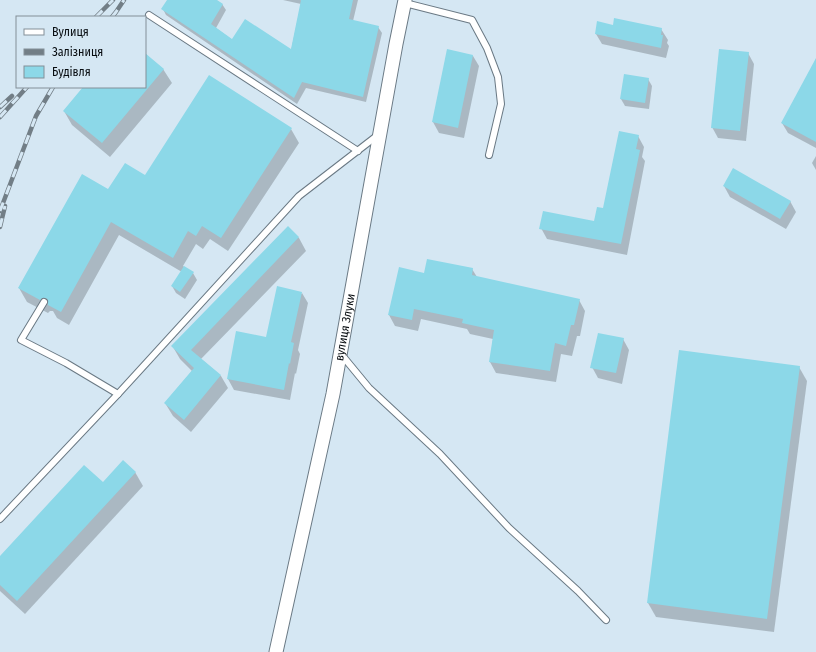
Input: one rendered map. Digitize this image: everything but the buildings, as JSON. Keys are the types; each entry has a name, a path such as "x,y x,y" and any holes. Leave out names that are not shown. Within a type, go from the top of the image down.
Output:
{"street":[{"name":"вулиця Злуки","path":"276,652 333,394 396,44 405,2"}],"lane":[{"path":"405,2 472,20 487,48 498,77 501,104 489,154"},
{"path":"149,15 358,151"},
{"path":"0,519 118,394 299,196 380,134"},
{"path":"44,302 21,340 66,363 118,394"},
{"path":"340,352 370,388 440,454 509,528 578,591 606,620"}],"railway":[{"path":"97,16 113,0"},
{"path":"113,16 124,0"},
{"path":"0,117 26,88"},
{"path":"0,211 36,116 52,88"},
{"path":"0,107 12,96"},
{"path":"0,227 5,206"}]}
